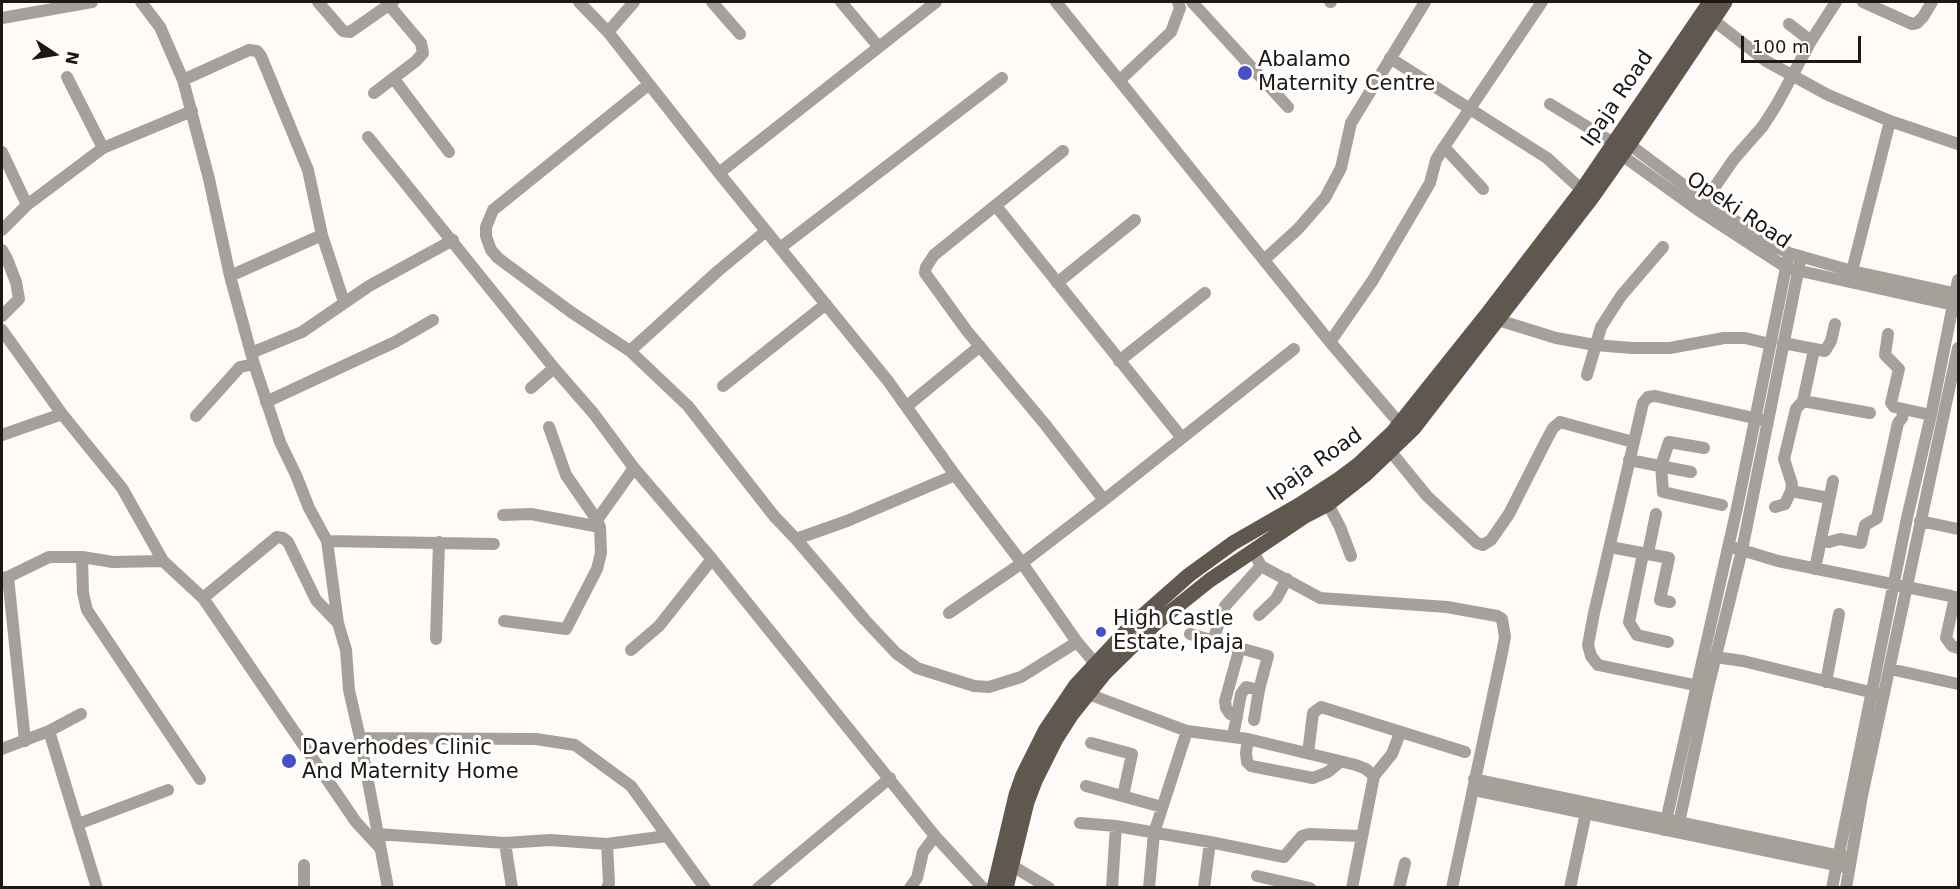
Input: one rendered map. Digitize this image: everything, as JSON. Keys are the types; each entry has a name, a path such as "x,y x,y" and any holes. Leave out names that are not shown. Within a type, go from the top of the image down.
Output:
{"main road":[{"name":"Ipaja Road","path":"994,888 1006,862 1035,781 1056,739 1088,694 1100,668 1137,620 1189,575 1233,543 1339,479 1400,424 1582,190 1620,145 1710,2"},
{"name":"Ipaja Road","path":"1006,888 1006,862 1016,795 1033,752 1071,692 1210,580 1305,516 1328,504 1391,452 1414,428 1498,320 1620,145 1725,2"}],"street":[{"path":"2,18 92,2"},
{"path":"141,2 160,27 183,80 252,359 280,442 309,508 327,541 338,623 346,650 349,690 388,888"},
{"path":"318,2 343,31 350,32 391,3 421,43 423,49 421,56 374,93"},
{"path":"579,2 608,32 648,85 907,406 1077,642 1100,668"},
{"path":"608,32 634,2"},
{"path":"712,2 740,34"},
{"path":"841,2 878,46"},
{"path":"719,173 936,2"},
{"path":"1056,2 1330,342 1400,424"},
{"path":"1120,80 1171,32 1180,8 1178,2"},
{"path":"1191,2 1288,107"},
{"path":"1265,259 1298,229 1325,198 1341,168 1351,123 1425,2"},
{"path":"1330,342 1373,280 1424,193 1433,175 1436,160 1444,147 1542,2"},
{"path":"1706,201 1734,159 1763,126 1836,2"},
{"path":"1863,2 1912,24 1917,23 1923,17 1932,2"},
{"path":"1713,20 1792,77 1890,121 1959,144"},
{"path":"1789,24 1811,41"},
{"path":"183,80 249,50 256,51 261,56 308,170 322,235 344,302"},
{"path":"1390,58 1547,158 1582,190"},
{"path":"67,77 103,148"},
{"path":"780,248 1002,78"},
{"path":"394,79 449,152"},
{"path":"648,85 493,210 486,227 490,250 571,312 630,351 688,406 774,516 896,653 917,668 974,686 989,687 1021,677 1077,642"},
{"path":"1550,104 1620,145"},
{"path":"2,230 27,205 103,148 192,111"},
{"path":"1852,271 1890,121"},
{"path":"368,137 554,368 594,414 634,468 712,559 935,836 983,888"},
{"name":"Opeki Road","path":"1620,145 1772,245 1795,255 1957,300"},
{"name":"Opeki Road","path":"1620,145 1698,210 1792,269 1957,300"},
{"path":"1444,147 1483,189"},
{"path":"1063,151 934,255 926,270 926,276 1104,500"},
{"path":"2,152 27,205"},
{"path":"996,206 1182,438"},
{"path":"1057,283 1135,220"},
{"path":"630,351 766,231"},
{"path":"230,276 322,235"},
{"path":"196,416 240,367 302,332 344,302 411,261 453,240"},
{"path":"1587,375 1601,327 1621,296 1663,247"},
{"path":"2,249 13,274 19,299 2,316"},
{"path":"1665,825 1702,687 1715,657 1742,550 1761,420 1795,255"},
{"path":"1846,888 1844,862 1871,693 1893,584 1957,300 1959,280"},
{"path":"1119,361 1205,293"},
{"path":"723,386 826,304"},
{"path":"266,402 395,342 433,320"},
{"path":"1498,320 1540,334 1595,345 1670,348 1724,338 1745,338 1825,351 1831,341 1835,324"},
{"path":"2,330 62,414 123,488 163,561 203,598 356,822 381,848"},
{"path":"1888,334 1885,355 1899,369 1892,403 1894,407 1931,415"},
{"path":"907,406 980,346"},
{"path":"1832,888 1844,862 1884,696 1920,521 1956,373 1959,348"},
{"path":"949,613 1022,563 1294,350"},
{"path":"1775,507 1785,504 1791,491 1792,484 1784,459 1796,409 1803,401 1814,350"},
{"path":"531,388 554,368"},
{"path":"1702,687 1598,665 1588,645 1643,403 1648,397 1655,396 1761,420"},
{"path":"1803,401 1870,413"},
{"path":"1821,541 1829,542 1840,539 1861,543 1865,525 1877,518 1898,423 1904,409"},
{"path":"2,435 62,414"},
{"path":"1678,828 1728,546 1761,420"},
{"path":"1391,452 1427,496 1477,543 1483,545 1491,540 1509,514 1546,439 1560,422 1633,442"},
{"path":"504,621 567,629 597,569 601,553 599,523 566,475 549,427"},
{"path":"1704,448 1669,442 1661,466 1663,492 1722,505"},
{"path":"1629,460 1691,472"},
{"path":"599,523 634,468"},
{"path":"796,539 847,521 955,475"},
{"path":"1815,569 1833,482"},
{"path":"1791,491 1829,498"},
{"path":"1328,504 1341,527 1351,556"},
{"path":"503,514 531,514 599,523"},
{"path":"1656,514 1629,622 1637,635 1668,642"},
{"path":"1920,521 1959,529"},
{"path":"203,598 277,537 282,537 288,542 316,600 338,623"},
{"path":"327,541 494,544"},
{"path":"436,639 439,542"},
{"path":"1728,546 1778,561 1955,597 1956,605 1947,638 1952,646 1959,648"},
{"path":"1610,547 1669,558 1660,600 1670,602"},
{"path":"1253,551 1261,566 1320,598 1447,607 1497,616 1502,619 1505,637 1492,707 1452,888"},
{"path":"25,741 5,577 49,556 82,557 113,562 163,561"},
{"path":"82,557 83,593 87,610 200,779"},
{"path":"631,650 659,626 712,559"},
{"path":"1213,640 1225,606 1261,566"},
{"path":"1259,615 1275,599 1287,579"},
{"path":"1826,682 1839,614"},
{"path":"1190,634 1268,656 1254,720"},
{"path":"1237,717 1230,714 1225,701 1240,647"},
{"path":"1715,657 1743,661 1884,696"},
{"path":"1890,669 1959,684"},
{"path":"1233,736 1246,687 1259,690"},
{"path":"1088,694 1187,731 1233,736 1308,753 1366,769 1374,776"},
{"path":"1308,753 1313,713 1321,707 1465,752"},
{"path":"2,748 49,731 81,714"},
{"path":"49,731 97,888"},
{"path":"1149,888 1154,833 1187,731"},
{"path":"1352,888 1374,776 1392,754 1400,733"},
{"path":"360,738 536,740 575,745 626,781 705,888"},
{"path":"1248,739 1246,753 1247,762 1251,766 1313,778 1328,772 1340,762"},
{"path":"1091,743 1132,754 1124,796"},
{"path":"758,888 890,778"},
{"path":"1474,784 1844,862"},
{"path":"1086,786 1162,807"},
{"path":"78,824 168,790"},
{"path":"1570,888 1587,809"},
{"path":"1080,823 1116,826 1284,857 1302,836 1309,834 1361,836"},
{"path":"1112,888 1116,826"},
{"path":"377,834 505,843 550,840 607,844 667,836"},
{"path":"910,888 917,878 923,852 935,836"},
{"path":"1204,888 1210,842"},
{"path":"505,843 512,888"},
{"path":"607,844 609,883 607,888"},
{"path":"1006,862 1049,888"},
{"path":"1399,888 1405,863"},
{"path":"304,865 304,888"},
{"path":"1257,876 1310,888"}],"place":[{"name":"Abalamo Maternity Centre","path":"1245,73"},
{"name":"High Castle Estate, Ipaja","path":"1101,632"},
{"name":"Daverhodes Clinic And Maternity Home","path":"289,761"}]}
